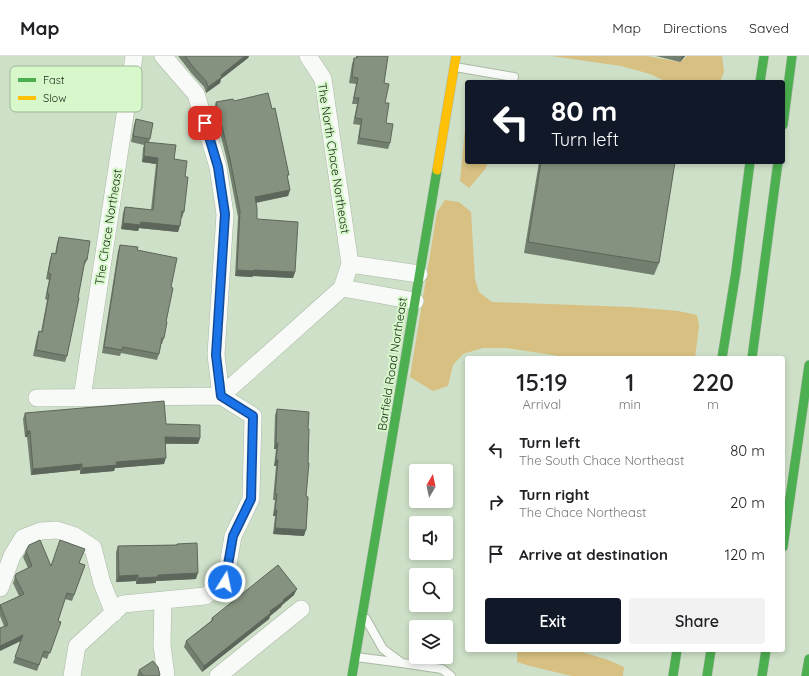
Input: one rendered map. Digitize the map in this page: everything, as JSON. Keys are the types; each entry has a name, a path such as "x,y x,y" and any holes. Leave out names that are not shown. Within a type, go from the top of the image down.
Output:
{"main road":[{"name":"Barfield Road Northeast","path":"352,676 456,56"},
{"path":"760,80 764,56"},
{"path":"785,110 792,56"},
{"path":"722,356 736,272 750,164"},
{"path":"752,356 778,164"},
{"path":"785,533 809,365"},
{"path":"673,676 677,652"},
{"path":"707,676 710,652"},
{"path":"762,676 766,652"},
{"path":"806,676 809,659"}],"street":[{"name":"The Chace Northeast","path":"132,66 134,56"},
{"path":"163,56 196,94 218,167 225,214 216,355 221,396"},
{"name":"The North Chace Northeast","path":"312,58 322,79 350,264"},
{"name":"The Chace Northeast","path":"82,398 125,112"},
{"path":"221,396 342,288 350,264 419,274"},
{"path":"342,288 415,301"},
{"path":"37,398 221,396 253,416 251,499 233,536 225,582 205,596 123,604 77,646 72,676"},
{"path":"0,588 12,556 23,538 40,531 57,530 73,535 93,548 102,583 114,613"},
{"path":"163,600 162,645 166,676"},
{"path":"218,676 301,609"}],"lane":[{"path":"454,67 514,77"},
{"path":"363,614 383,649 402,663 406,664"},
{"path":"356,657 442,669 451,676"}],"shaded area":[{"path":"551,56 647,56 680,62 687,56 722,56 724,72 721,80 663,80 650,74 621,66"},
{"path":"465,128 465,164 487,164 486,168 469,188 460,181"},
{"path":"445,200 459,202 471,212 475,279 479,292 492,302 632,307 678,311 697,315 699,326 695,356 559,356 507,348 483,348 463,354 453,365 448,386 433,391 410,377 437,212"},
{"path":"518,652 582,652 624,667 623,676 572,676 517,662"}],"building":[{"path":"185,56 245,56 221,75 222,77 208,87 206,81"},
{"path":"358,56 388,56 384,83 389,84 385,103 389,103 386,123 393,124 390,143 359,138 362,119 355,118 359,98 354,98 358,78 352,77 354,58 357,58"},
{"path":"268,93 272,109 275,108 289,175 287,175 290,190 255,197 257,219 298,222 295,272 237,270 240,211 230,159 216,102 233,99 234,101"},
{"path":"136,119 153,123 150,139 133,136"},
{"path":"145,142 176,145 174,159 187,161 185,177 188,177 184,212 182,211 180,226 141,222 140,225 123,223 125,207 153,210 158,158 144,156"},
{"path":"541,164 675,164 659,263 528,242"},
{"path":"59,237 90,241 67,356 36,350 39,331 42,332 49,294 47,293 51,274 48,273 52,253 56,254"},
{"path":"120,245 138,247 137,250 177,258 171,287 173,288 164,338 162,338 159,354 123,347 122,350 104,347"},
{"path":"164,401 166,424 200,425 200,438 165,437 166,458 116,462 117,465 82,468 82,464 33,469 30,431 27,431 25,413"},
{"path":"277,409 309,412 309,463 306,496 308,497 306,530 275,528 277,494 275,494 278,460 276,460 278,443 276,443"},
{"path":"40,540 51,566 60,540 85,549 79,563 85,565 74,595 67,593 58,621 61,622 50,653 44,651 39,665 15,657 23,635 0,646 0,628 8,625 0,605 24,594 15,577 16,574 32,566 26,551 29,545"},
{"path":"197,543 198,573 158,575 158,577 138,578 138,575 119,576 118,546 177,545"},
{"path":"278,565 297,589 270,611 271,613 204,666 186,641"},
{"path":"153,661 158,667 160,675 143,676 139,670"}],"traffic: fast":[{"path":"760,80 764,56"},
{"path":"785,110 792,56"},
{"path":"722,356 736,271 750,164"},
{"path":"752,356 778,164"},
{"path":"352,676 437,170"},
{"path":"785,533 809,365"},
{"path":"673,676 677,652"},
{"path":"707,676 711,652"},
{"path":"762,676 766,652"},
{"path":"806,676 809,659"}],"traffic: slow":[{"path":"437,170 456,56"}],"route":[{"path":"205,123 218,167 225,214 216,355 221,396 253,416 251,499 233,536 225,582"}]}
